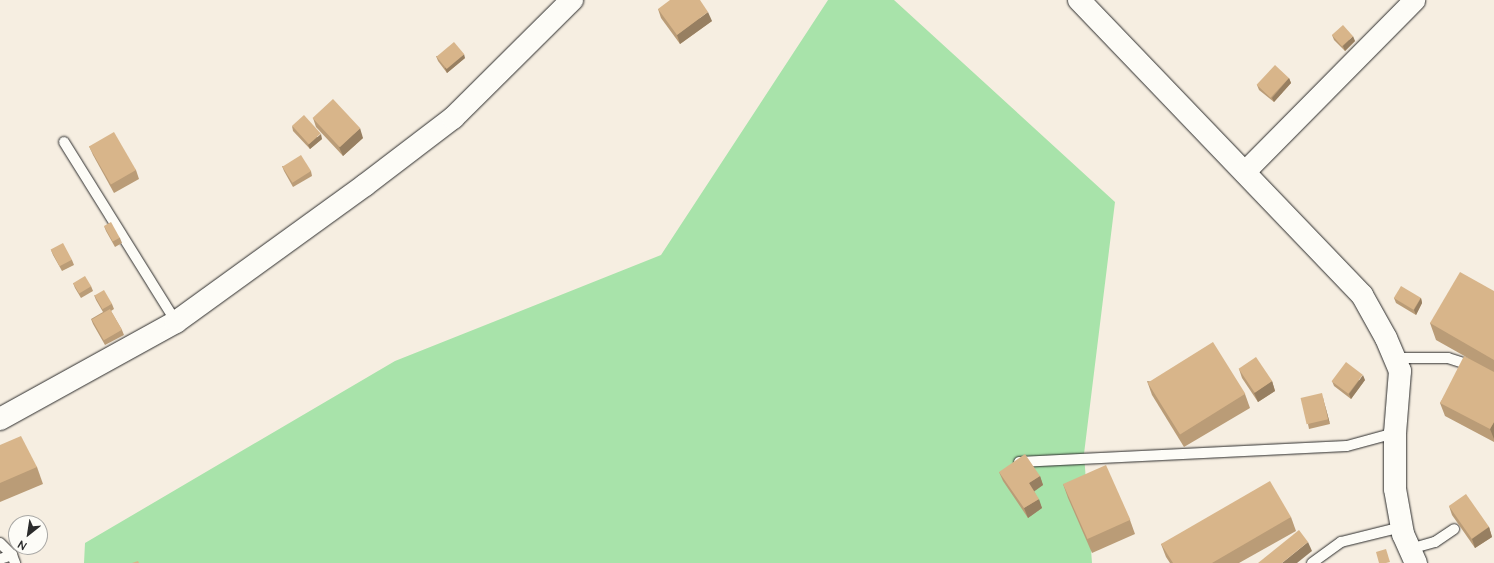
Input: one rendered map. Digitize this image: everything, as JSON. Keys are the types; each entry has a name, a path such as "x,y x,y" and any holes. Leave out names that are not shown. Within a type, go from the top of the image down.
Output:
{"street":[{"path":"0,419 176,322 453,118 572,0"},
{"path":"1079,0 1362,295 1400,371 1395,433 1395,488 1402,527 1413,556"},
{"path":"1244,172 1414,0"}],"lane":[{"path":"64,142 176,322"},
{"path":"1394,358 1448,358 1469,365 1494,379"},
{"path":"1018,462 1347,446 1395,433"},
{"path":"1312,563 1341,542 1402,527"},
{"path":"1413,556 1454,529"},
{"path":"0,543 13,559"},
{"path":"0,559 13,559"}],"green space":[{"path":"828,0 894,0 1115,202 1084,454 1092,563 84,563 85,543 395,361 661,255"}],"building":[{"path":"670,0 700,0 708,12 677,35 658,9"},
{"path":"1343,25 1353,36 1342,46 1332,35"},
{"path":"454,42 464,54 447,69 436,57"},
{"path":"1275,65 1289,78 1270,98 1257,85"},
{"path":"333,99 360,128 340,147 313,118"},
{"path":"304,115 321,134 309,144 292,126"},
{"path":"114,132 136,170 111,185 89,146"},
{"path":"301,155 311,171 292,183 282,167"},
{"path":"111,222 120,238 113,242 104,226"},
{"path":"63,243 72,260 60,266 51,250"},
{"path":"1460,272 1494,291 1494,360 1430,323"},
{"path":"85,276 91,286 79,293 73,283"},
{"path":"1401,286 1421,298 1414,310 1394,298"},
{"path":"104,290 112,304 102,309 94,296"},
{"path":"110,309 122,330 104,340 92,320"},
{"path":"1213,342 1245,394 1180,435 1148,383"},
{"path":"1464,356 1494,372 1494,422 1490,429 1440,403"},
{"path":"1256,357 1272,381 1255,393 1239,369"},
{"path":"1346,362 1363,375 1348,394 1332,381"},
{"path":"1322,393 1328,419 1307,424 1301,398"},
{"path":"21,436 37,467 0,483 0,445"},
{"path":"1025,454 1040,476 1029,483 1039,499 1024,508 999,472"},
{"path":"1106,465 1130,520 1087,539 1063,484"},
{"path":"1270,481 1291,517 1212,563 1173,563 1161,544"},
{"path":"1466,494 1489,527 1472,539 1449,506"},
{"path":"1299,530 1308,542 1282,563 1258,563"},
{"path":"1386,549 1390,562 1379,563 1376,552"}]}
